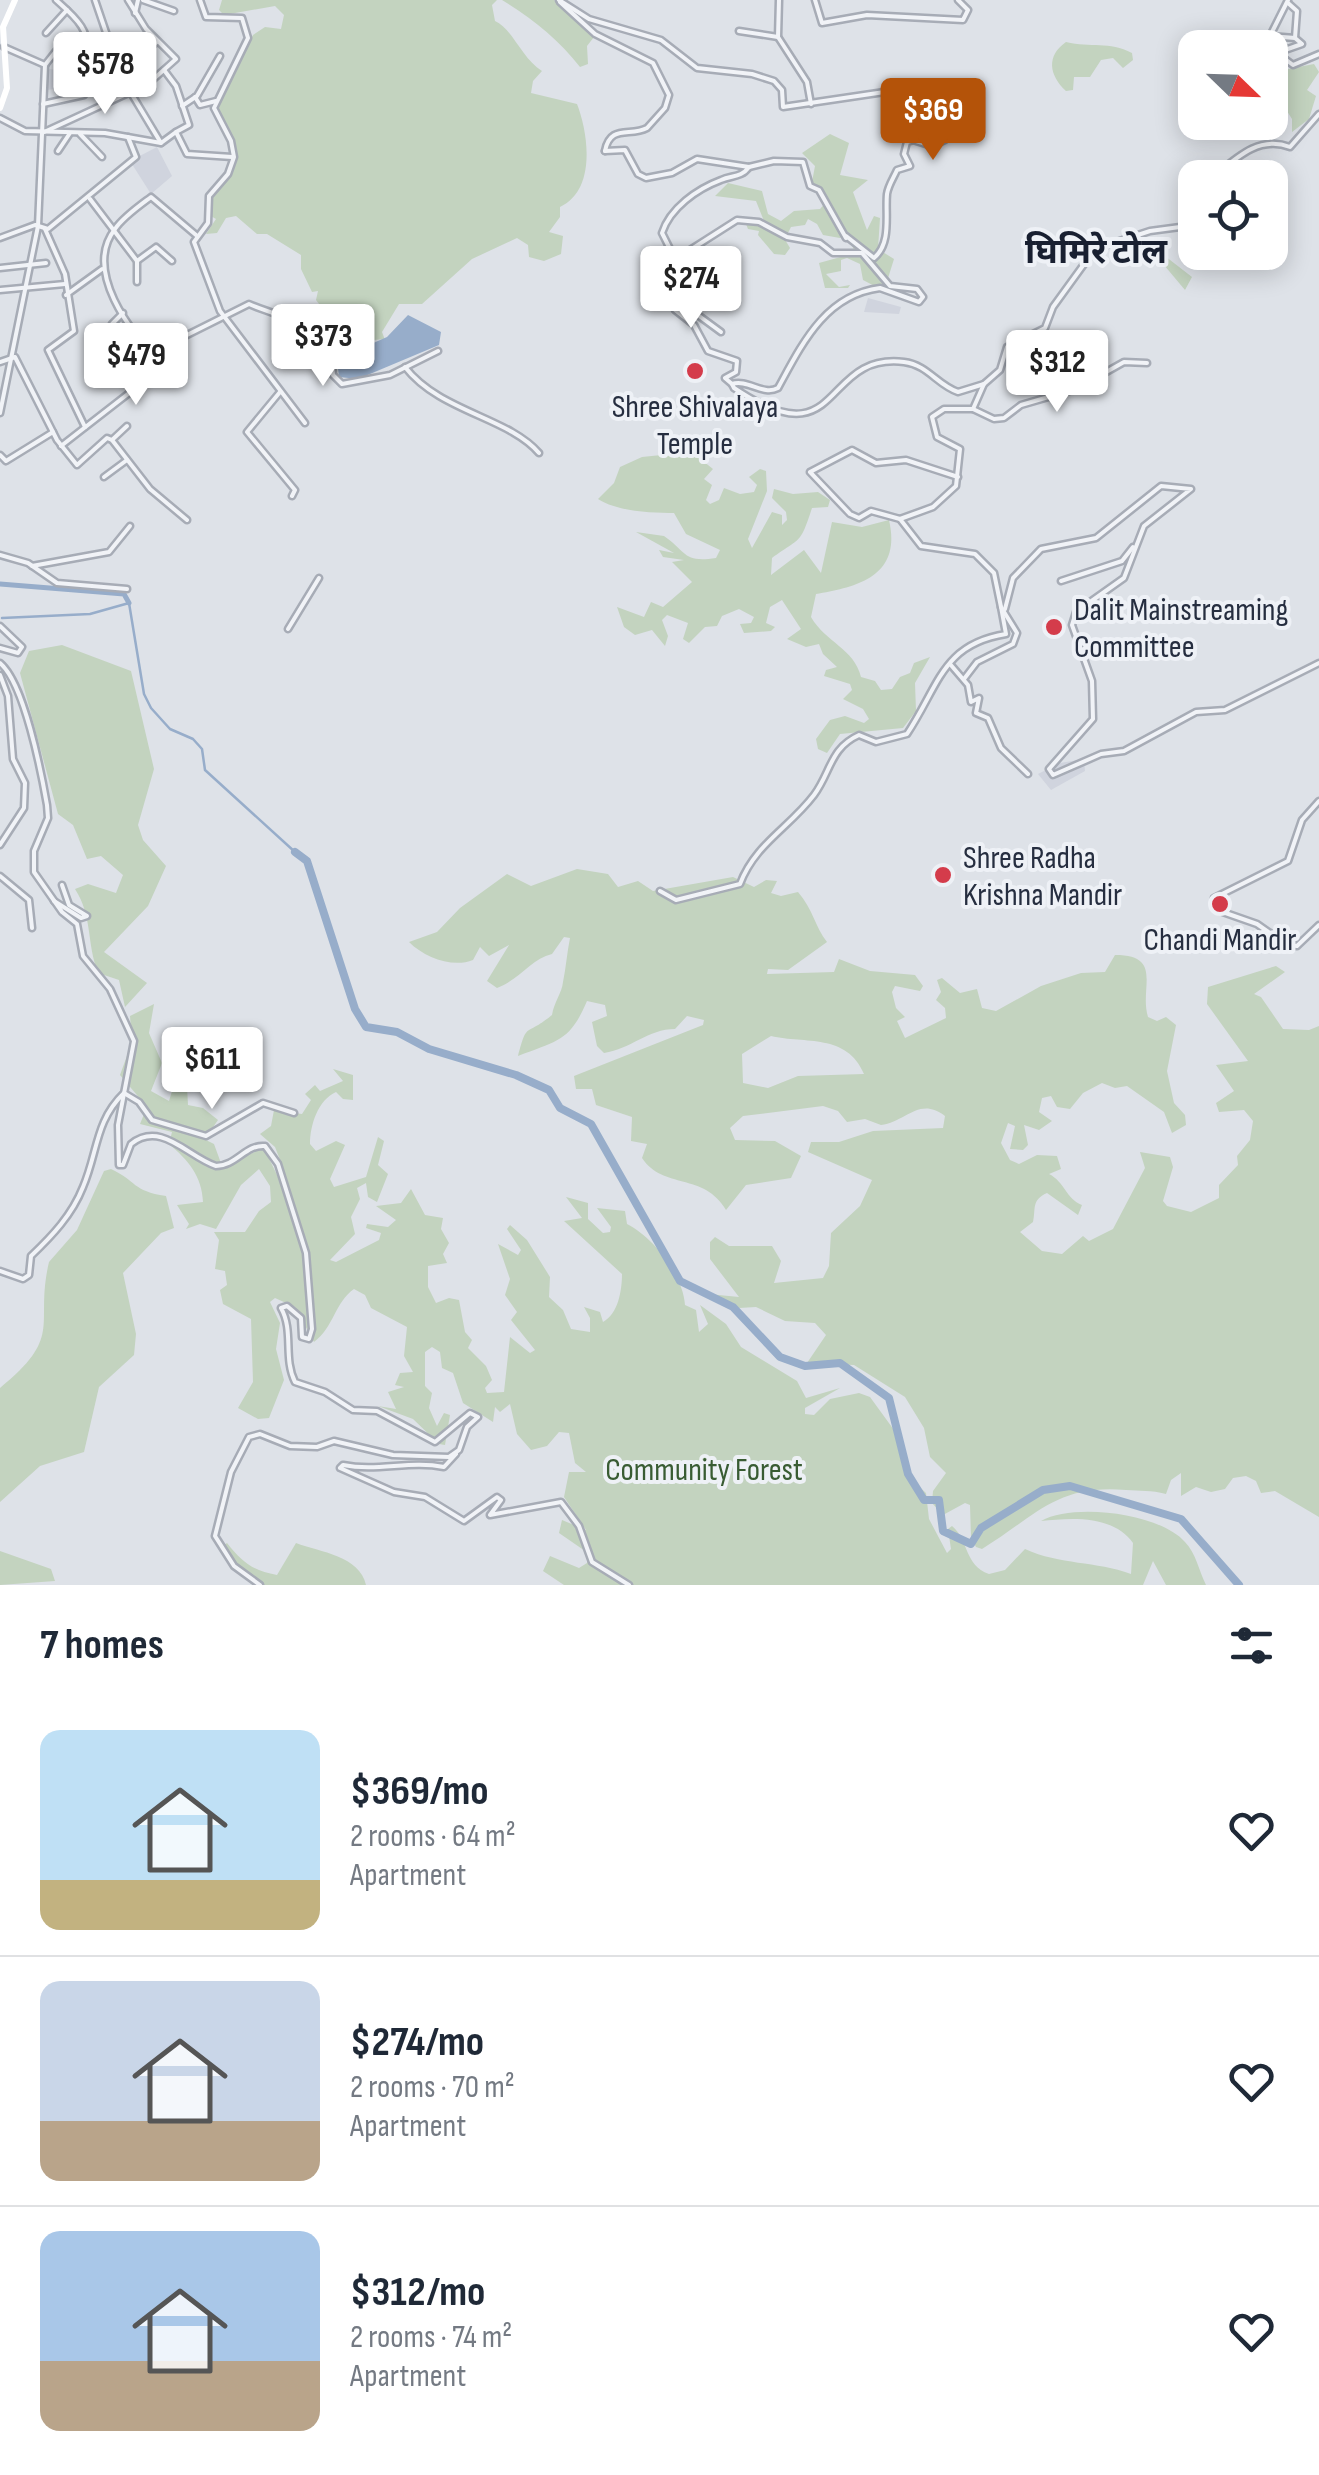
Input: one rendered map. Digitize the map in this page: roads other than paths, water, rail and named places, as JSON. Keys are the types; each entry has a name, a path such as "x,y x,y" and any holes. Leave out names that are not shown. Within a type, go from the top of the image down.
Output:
{"main road":[{"path":"0,108 7,88 1,50 2,24 15,0"}],"street":[{"path":"56,0 82,24 88,47 86,58"},
{"path":"0,413 38,226 45,65 56,51 86,58 112,50 95,0"},
{"path":"42,133 131,93 176,59 157,42 128,0"},
{"path":"135,13 140,0 174,11"},
{"path":"200,0 206,17 242,18 248,36 214,112 232,140 234,157 228,174 208,196 208,223 194,242 224,315 305,423"},
{"path":"558,0 589,18 661,40 696,68 774,81 782,90 784,107 790,109 857,94 898,90 917,105 905,116 916,140"},
{"path":"558,0 595,34 652,63 669,95 665,108 647,128 618,132 604,152 625,150 638,174 646,178 672,173 697,159 749,167 774,161 803,162 810,186 819,190 846,236 890,286 917,289 923,297 919,302 901,299 880,288 842,301 812,330 774,391 732,384"},
{"path":"779,0 778,37 807,82 811,104"},
{"path":"815,0 822,23 867,15 963,20 968,10 958,0"},
{"path":"1295,38 1299,21 1288,1 1270,36 1295,38 1302,44 1282,51 1286,62 1293,66 1319,54"},
{"path":"46,33 67,10"},
{"path":"739,31 778,37"},
{"path":"125,66 157,42"},
{"path":"1,50 45,65"},
{"path":"182,106 195,98 220,56"},
{"path":"0,118 25,131 161,143 189,126 164,70"},
{"path":"131,93 161,143"},
{"path":"43,104 84,95"},
{"path":"195,98 200,105 217,101"},
{"path":"1238,160 1262,143 1274,141 1290,147 1319,114"},
{"path":"176,132 187,154 234,157"},
{"path":"58,151 70,133"},
{"path":"80,134 102,156"},
{"path":"46,229 136,157 128,138"},
{"path":"846,236 874,258 881,253 890,214 887,194 897,170 910,166 904,154 907,142 916,140 932,146 945,140"},
{"path":"749,167 739,176 711,185 670,214 662,232 671,252 653,259 665,264 742,220 820,243 833,252 862,253"},
{"path":"160,361 123,313 104,268 114,230 154,197 176,222 196,235"},
{"path":"89,198 137,262 136,282"},
{"path":"0,238 38,226 46,229"},
{"path":"676,299 675,310 694,326 708,351 737,361 736,372 725,378 778,411 804,416 828,403 846,379 889,363 926,369 958,392 984,384 1000,370 1007,347 1045,328 1053,307 1095,249 1150,231 1178,227"},
{"path":"46,229 65,284 74,331 48,349 86,428"},
{"path":"137,262 156,247 172,261"},
{"path":"677,256 679,264 662,277 676,299 721,332"},
{"path":"0,268 46,264"},
{"path":"66,295 104,268"},
{"path":"0,290 65,284"},
{"path":"61,446 150,373 185,336 249,304 277,311 300,326 306,342 331,353 334,375 342,384 374,380 438,351"},
{"path":"123,313 112,324 150,373"},
{"path":"0,362 14,356"},
{"path":"14,356 61,446 76,464 107,438 112,440 161,500 188,520"},
{"path":"958,477 906,460 876,463 852,450 810,472 850,514 859,518 870,512 900,519 933,507 956,486 958,477 960,449 938,437 932,417 937,410 973,409 994,419 1004,418 1021,405 1076,389 1124,362 1147,363"},
{"path":"405,366 428,392 525,440 538,453"},
{"path":"973,409 984,384"},
{"path":"280,392 248,434 296,490 292,496"},
{"path":"112,440 126,426"},
{"path":"0,455 4,460 12,459 54,432"},
{"path":"104,477 128,460"},
{"path":"660,891 676,900 740,884 754,853 816,793 826,768 844,742 860,735 876,742 908,734 935,681 972,641 1006,634 1003,608 1013,578 1041,549 1096,538 1160,486 1187,486 1190,494 1170,501 1155,514 1122,560 1061,581"},
{"path":"900,519 921,546 975,554 994,573 1016,640 977,662 964,678"},
{"path":"32,566 110,552 130,526"},
{"path":"1136,543 1124,578 1076,612 1072,625 1092,681 1093,720 1048,774 1124,751 1196,712 1225,710 1319,662"},
{"path":"0,554 32,566 58,583 128,588"},
{"path":"288,628 318,578"},
{"path":"0,626 22,648 18,653 0,648"},
{"path":"0,663 10,671 22,700 42,778 48,818 32,865 54,901 77,924 83,956 110,989 130,1026 133,1054 116,1137 120,1166 131,1144 144,1137 166,1136 216,1166 232,1164 262,1144 278,1164 306,1253 312,1329 308,1339 304,1340 301,1318 283,1306 294,1382 325,1392 353,1410 377,1411 435,1442 467,1414 476,1415 478,1421 467,1427 456,1454 444,1467 422,1463 381,1470 343,1465 340,1468 362,1474 394,1492 425,1497 464,1522 497,1498 501,1500 490,1516 561,1502 579,1526 592,1562 629,1585"},
{"path":"950,664 964,678 971,702 979,698 976,713 988,718 1000,748 1028,774"},
{"path":"0,675 8,696 13,759 24,783 24,808 0,845"},
{"path":"1319,801 1302,820 1288,860 1214,898 1217,910 1257,924 1286,945 1297,946 1319,925"},
{"path":"0,876 29,900 32,928"},
{"path":"54,901 81,918 87,916 70,905 62,885"},
{"path":"124,1093 139,1102 152,1120 206,1136 263,1103 294,1113"},
{"path":"0,1271 23,1279 29,1275 30,1256 54,1237 81,1192 100,1122 124,1093"},
{"path":"260,1585 234,1566 215,1536 231,1472 249,1437 260,1434 290,1446 317,1447 334,1440 399,1456 456,1454"}],"water":[{"path":"408,315 441,332 439,345 358,379 339,377 337,359 387,337"}],"waterway":[{"path":"0,584 124,594 129,603"},
{"path":"2,618 90,614 129,603 144,694 151,708 170,729 193,739 202,749 205,770 295,852"},
{"path":"295,852 307,861 355,1009 366,1027 397,1032 429,1049 516,1075 549,1090 560,1108 591,1124 680,1281 733,1307 780,1357 805,1366 840,1363 889,1398 908,1474 924,1500 939,1500 943,1531 971,1544 981,1528 1043,1490 1070,1486 1181,1519 1239,1585"}],"place":[{"name":"Shree Shivalaya Temple","path":"695,371"},
{"name":"Dalit Mainstreaming Committee","path":"1054,627"},
{"name":"Shree Radha Krishna Mandir","path":"943,875"},
{"name":"Chandi Mandir","path":"1220,904"}],"district":[{"name":"घिमिरे टोल","path":"1096,251"}],"park label":[{"name":"Community Forest","path":"704,1469"}]}
